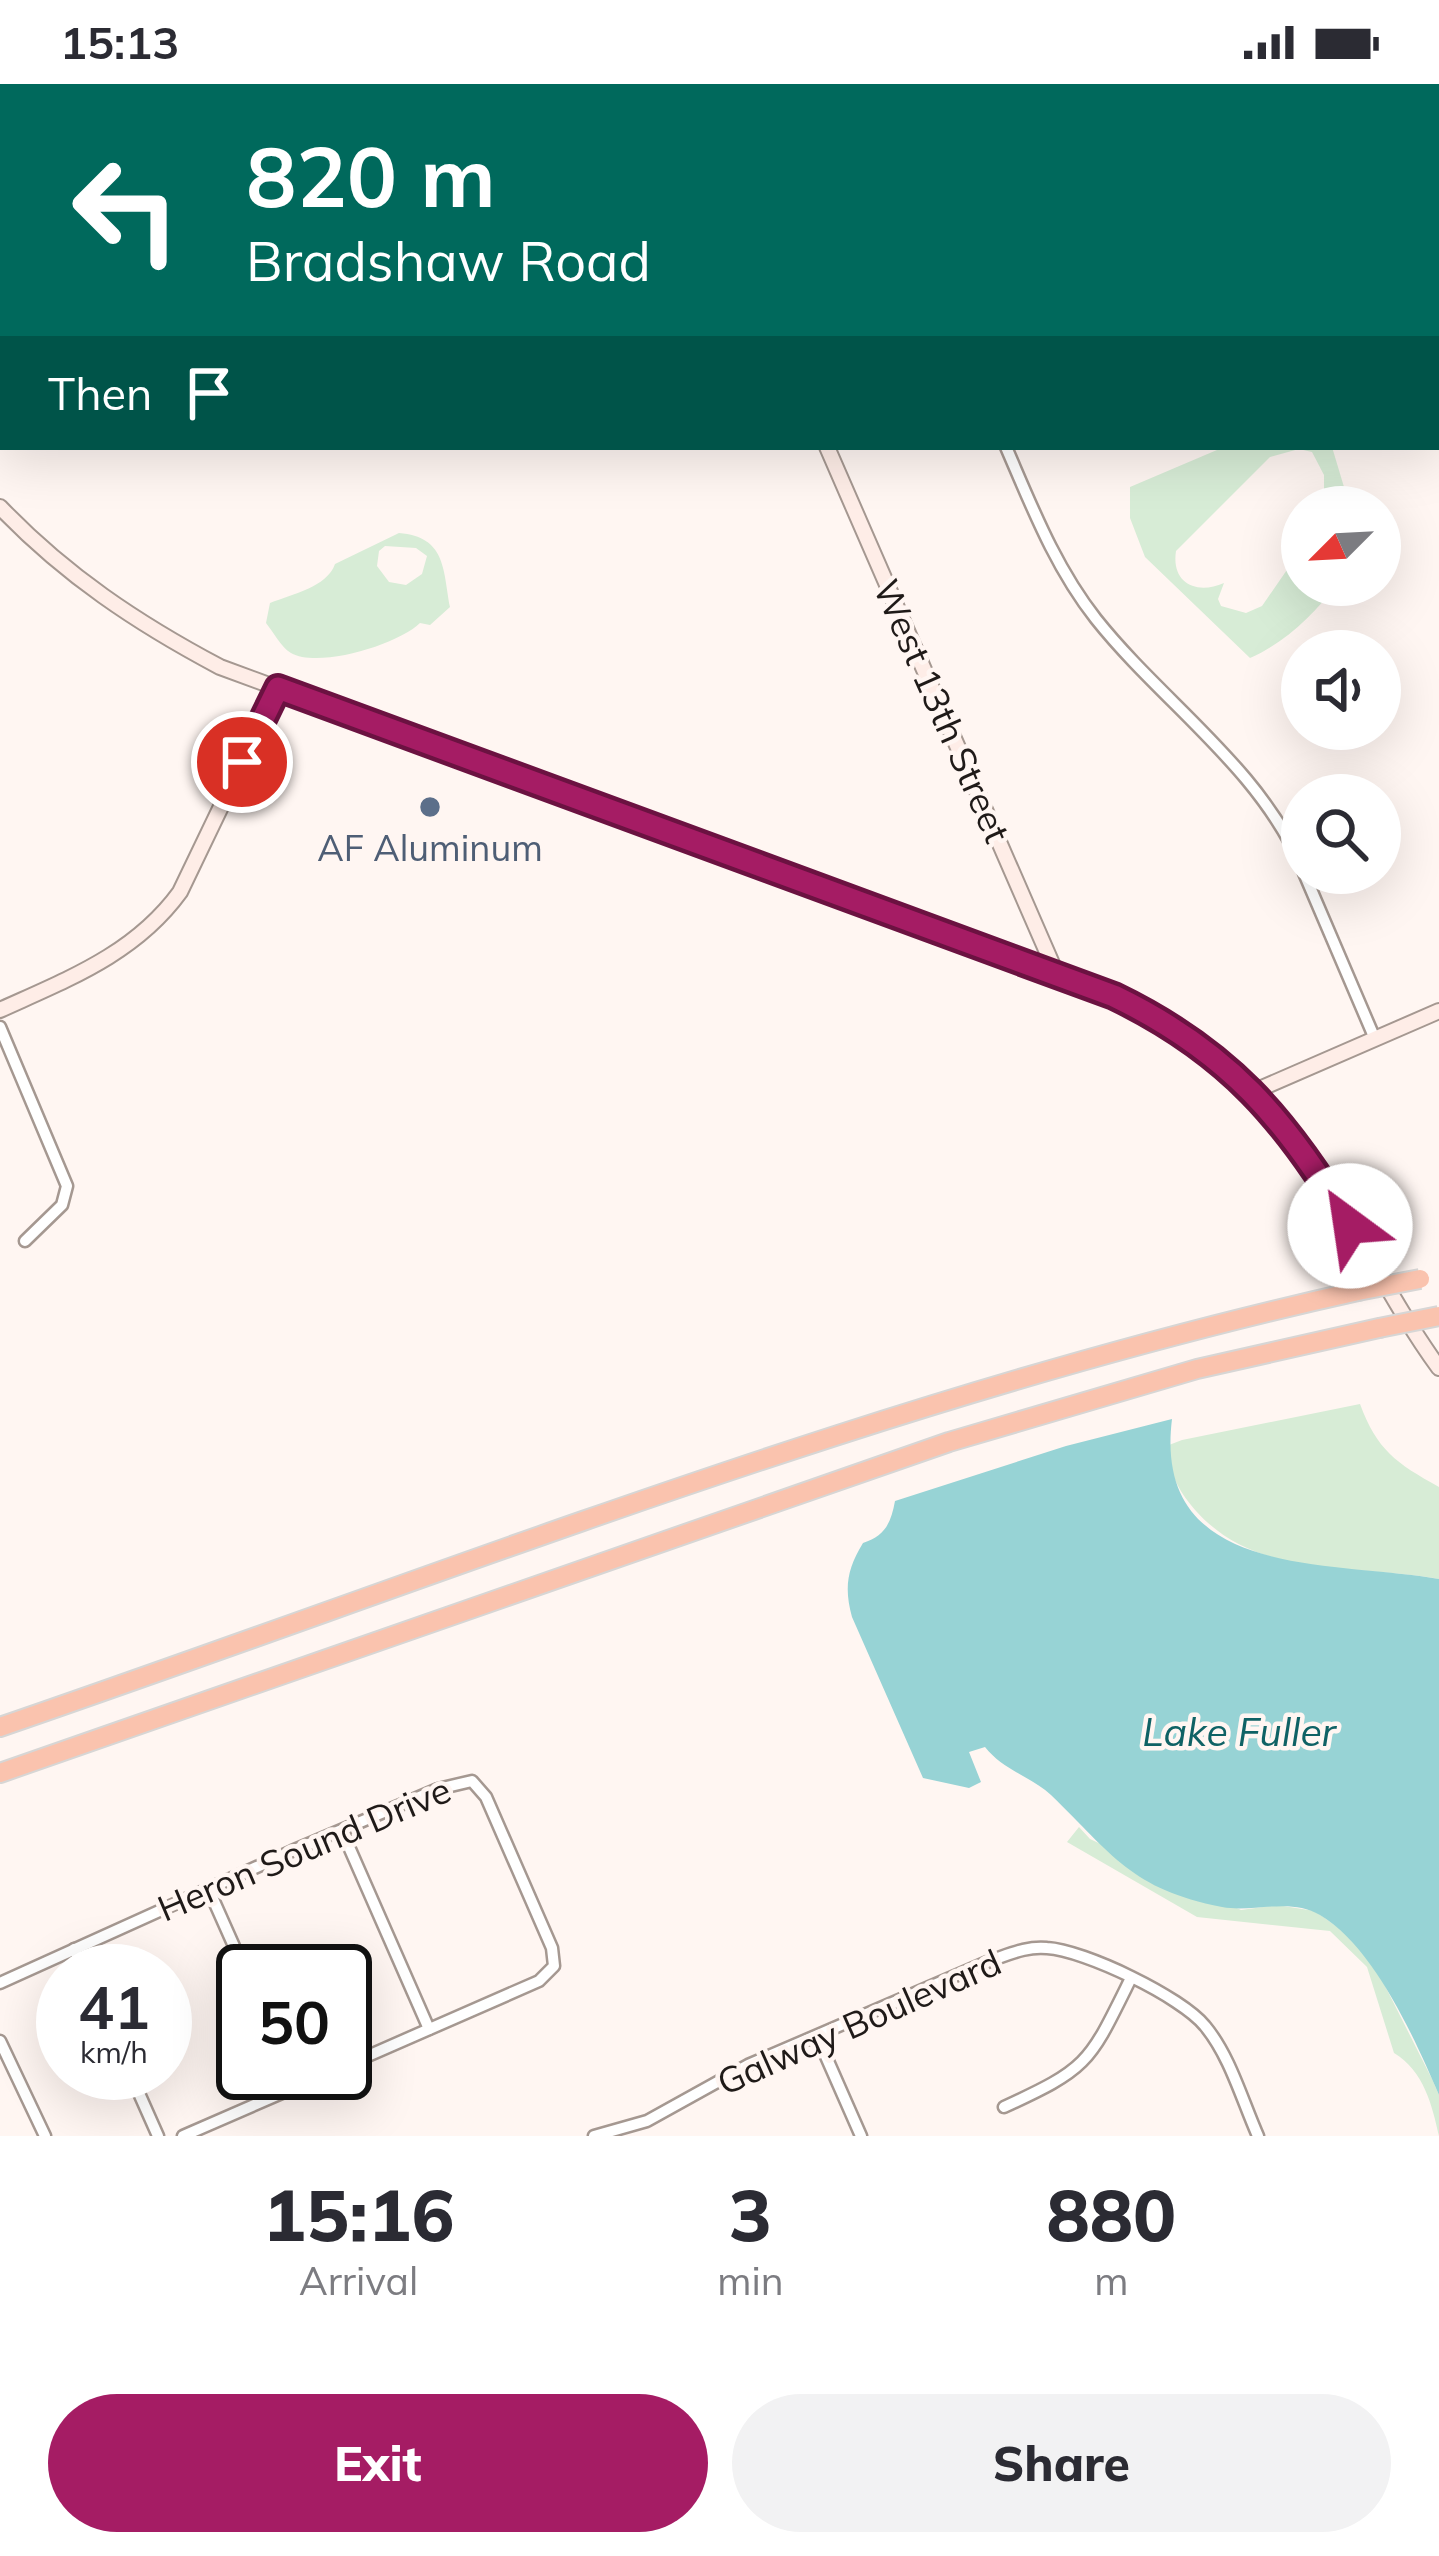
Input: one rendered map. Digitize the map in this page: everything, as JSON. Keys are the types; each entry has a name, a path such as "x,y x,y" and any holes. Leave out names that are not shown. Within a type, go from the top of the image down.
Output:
{"highway":[{"path":"0,1727 926,1406 1112,1350 1430,1278"},
{"path":"0,1773 949,1442 1197,1369 1439,1316"}],"main road":[{"name":"West 13th Street","path":"828,450 1058,975"},
{"path":"0,507 64,569 134,621 220,667 1058,975 1154,1015 1255,1091 1305,1152 1439,1368"},
{"path":"0,1010 98,965 160,920 180,892 278,688"},
{"path":"1255,1091 1439,1011"}],"street":[{"path":"1007,450 1066,578 1098,621 1273,814 1281,829"},
{"path":"1313,894 1375,1039"},
{"path":"0,1027 67,1186 62,1204 25,1241"},
{"name":"Heron Sound Drive","path":"85,1944 464,1780 478,1786 496,1819 553,1948 554,1966 539,1981 372,2054"},
{"path":"342,1832 429,2029"},
{"path":"209,1890 233,1944"},
{"name":"Galway Boulevard","path":"594,2136 647,2122 748,2065 1021,1950 1048,1948 1078,1955 1188,2008 1216,2041 1258,2136"},
{"name":"Heron Sound Drive","path":"0,1982 36,1966"},
{"path":"1004,2107 1083,2065 1097,2047 1130,1979"},
{"path":"817,2036 861,2136"},
{"path":"0,2041 45,2136"},
{"path":"142,2100 158,2136"},
{"path":"183,2136 266,2100"}],"green space":[{"path":"1217,450 1295,450 1270,457 1176,551 1176,562 1188,584 1204,588 1224,583 1218,599 1221,606 1246,613 1262,606 1281,578 1281,606 1319,606 1293,630 1281,630 1281,640 1274,645 1250,658 1145,557 1130,518 1130,487"},
{"path":"1303,450 1333,450 1344,486 1324,486 1324,475 1312,452"},
{"path":"399,533 414,536 426,541 440,557 450,607 430,625 420,623 395,639 358,652 320,658 291,653 266,623 270,603 317,584 335,564","holes":["385,546 416,548 427,556 422,574 406,585 389,582 377,566 379,551"]},
{"path":"1360,1404 1373,1433 1390,1454 1439,1487 1439,1579 1309,1565 1248,1549 1196,1511 1172,1472 1169,1445 1182,1440"},
{"path":"1079,1827 1090,1839 1241,1910 1277,1905 1315,1911 1347,1934 1375,1966 1432,2079 1439,2095 1439,2136 1420,2079 1394,2053 1367,1967 1330,1931 1197,1917 1067,1842"}],"water":[{"name":"Lake Fuller","path":"1172,1419 1173,1472 1190,1510 1220,1536 1258,1553 1303,1563 1439,1579 1439,2095 1405,2021 1375,1971 1358,1948 1320,1915 1297,1907 1222,1907 1144,1879 1108,1852 1051,1795 985,1747 969,1752 981,1782 969,1788 923,1778 852,1617 848,1579 853,1561 863,1543 886,1528 895,1501 1066,1446"}],"place":[{"name":"AF Aluminum","path":"430,807"}],"route":[{"path":"242,762 278,688 1114,996 1197,1043 1255,1091 1305,1152 1350,1226"}]}
